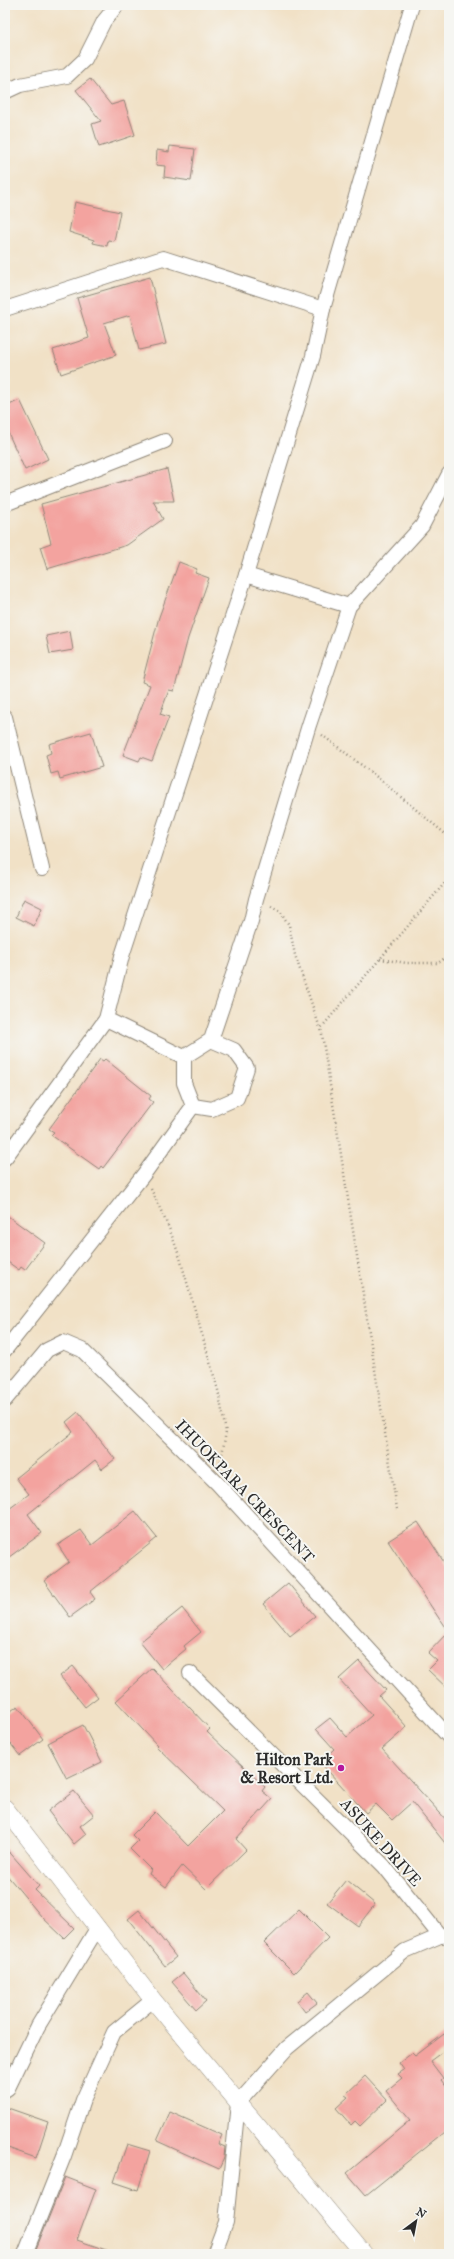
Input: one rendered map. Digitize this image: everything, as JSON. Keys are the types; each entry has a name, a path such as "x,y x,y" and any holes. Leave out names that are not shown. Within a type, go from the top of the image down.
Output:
{"street":[{"path":"5,92 20,85 67,76 85,59 104,21 117,5"},
{"path":"5,1158 106,1019 122,956 246,575 313,356 323,309 412,5"},
{"path":"5,309 163,258 323,309"},
{"path":"5,504 165,441"},
{"path":"184,1057 211,1040 251,920 309,725 349,606 422,526 449,474"},
{"path":"246,575 349,606"},
{"path":"5,717 42,869"},
{"path":"106,1019 184,1057"},
{"path":"193,1106 212,1109 237,1098 247,1068 234,1050 211,1040"},
{"path":"184,1057 184,1083 193,1106"},
{"path":"5,1350 144,1174 193,1106"},
{"name":"IHUOKPARA CRESCENT","path":"5,1400 47,1350 63,1342 82,1350 218,1484 449,1737"},
{"name":"ASUKE DRIVE","path":"190,1673 384,1866 445,1936"},
{"path":"5,1808 153,2000 364,2254"},
{"path":"5,2090 8,2088 38,2026 98,1928"},
{"path":"214,2254 226,2222 238,2103 286,2048 405,1951 445,1936"},
{"path":"25,2254 64,2156 84,2100 114,2032 153,2000"}],"path":[{"path":"309,725 372,773 449,837"},
{"path":"321,1028 449,878"},
{"path":"256,899 280,911 289,925 295,955 321,1028 397,1509"},
{"path":"380,959 407,963 438,963 449,955"},
{"path":"144,1174 169,1228 180,1258 218,1390 226,1432 218,1484"}],"building":[{"path":"90,79 111,105 124,101 135,135 99,147 92,124 101,121 76,90"},
{"path":"170,146 195,149 191,181 164,177 165,166 156,165 157,150 169,152"},
{"path":"75,202 120,212 114,241 108,240 107,246 93,243 94,240 69,232"},
{"path":"150,277 166,344 139,350 130,315 104,323 116,355 61,374 53,350 89,338 77,298"},
{"path":"20,400 48,459 25,470 5,426 5,407"},
{"path":"167,469 174,501 153,501 163,519 127,545 47,569 40,547 51,543 41,504"},
{"path":"179,562 197,569 195,573 209,578 188,638 174,691 169,690 160,714 169,717 152,761 141,757 139,761 123,755 150,685 142,682 159,617"},
{"path":"70,631 73,650 50,654 46,636"},
{"path":"91,732 102,767 60,779 58,772 51,774 46,755 51,753 49,744"},
{"path":"24,899 42,908 34,926 16,917"},
{"path":"100,1059 103,1061 105,1059 151,1096 149,1099 153,1102 103,1168 101,1166 99,1169 51,1135 54,1132 49,1129"},
{"path":"5,1214 45,1243 25,1270 21,1267 19,1270 5,1260"},
{"path":"78,1412 115,1459 102,1469 95,1460 28,1514 42,1533 5,1560 5,1512 29,1494 16,1478 73,1432 66,1422"},
{"path":"135,1511 157,1538 90,1592 95,1599 70,1617 44,1581 69,1562 58,1545 81,1530 92,1545"},
{"path":"418,1522 449,1570 449,1690 428,1670 437,1661 428,1653 448,1632 388,1541"},
{"path":"288,1583 315,1616 290,1636 263,1604"},
{"path":"182,1608 201,1632 184,1646 186,1649 162,1669 140,1642"},
{"path":"359,1661 386,1690 379,1696 407,1727 382,1749 449,1823 449,1848 412,1802 392,1820 376,1804 366,1813 320,1762 334,1749 316,1729 330,1718 347,1737 372,1715 339,1679"},
{"path":"73,1666 98,1697 85,1707 60,1676"},
{"path":"152,1668 210,1729 207,1732 265,1787 262,1791 272,1799 236,1839 246,1850 206,1889 182,1866 166,1887 149,1874 151,1870 130,1849 138,1841 132,1835 155,1812 188,1846 223,1811 156,1746 157,1745 116,1701"},
{"path":"18,1706 43,1739 20,1756 5,1736 5,1715"},
{"path":"83,1725 102,1762 67,1779 48,1743"},
{"path":"74,1791 94,1815 80,1826 86,1834 74,1844 48,1811"},
{"path":"5,1847 39,1886 35,1890 74,1928 64,1938 41,1916 5,1873"},
{"path":"346,1880 375,1904 358,1926 327,1903"},
{"path":"299,1909 328,1938 294,1973 264,1943"},
{"path":"139,1910 176,1957 165,1966 128,1919"},
{"path":"183,1973 206,2001 196,2010 172,1982"},
{"path":"308,1992 317,2003 305,2012 297,2001"},
{"path":"444,2034 449,2040 449,2047 430,2061 443,2078 441,2080 449,2090 449,2128 366,2195 347,2173 410,2120 386,2091 402,2078 398,2074 404,2070 399,2063 412,2053 415,2056"},
{"path":"365,2076 387,2100 360,2126 355,2121 351,2125 336,2108 348,2097 345,2095"},
{"path":"5,2107 48,2122 36,2158 5,2147"},
{"path":"170,2112 222,2135 218,2144 225,2147 224,2158 219,2169 157,2141"},
{"path":"127,2144 150,2151 138,2190 114,2182"},
{"path":"65,2177 96,2189 77,2240 112,2252 112,2254 34,2254"}],"place":[{"name":"Hilton Park & Resort Ltd.","path":"341,1768"}]}
